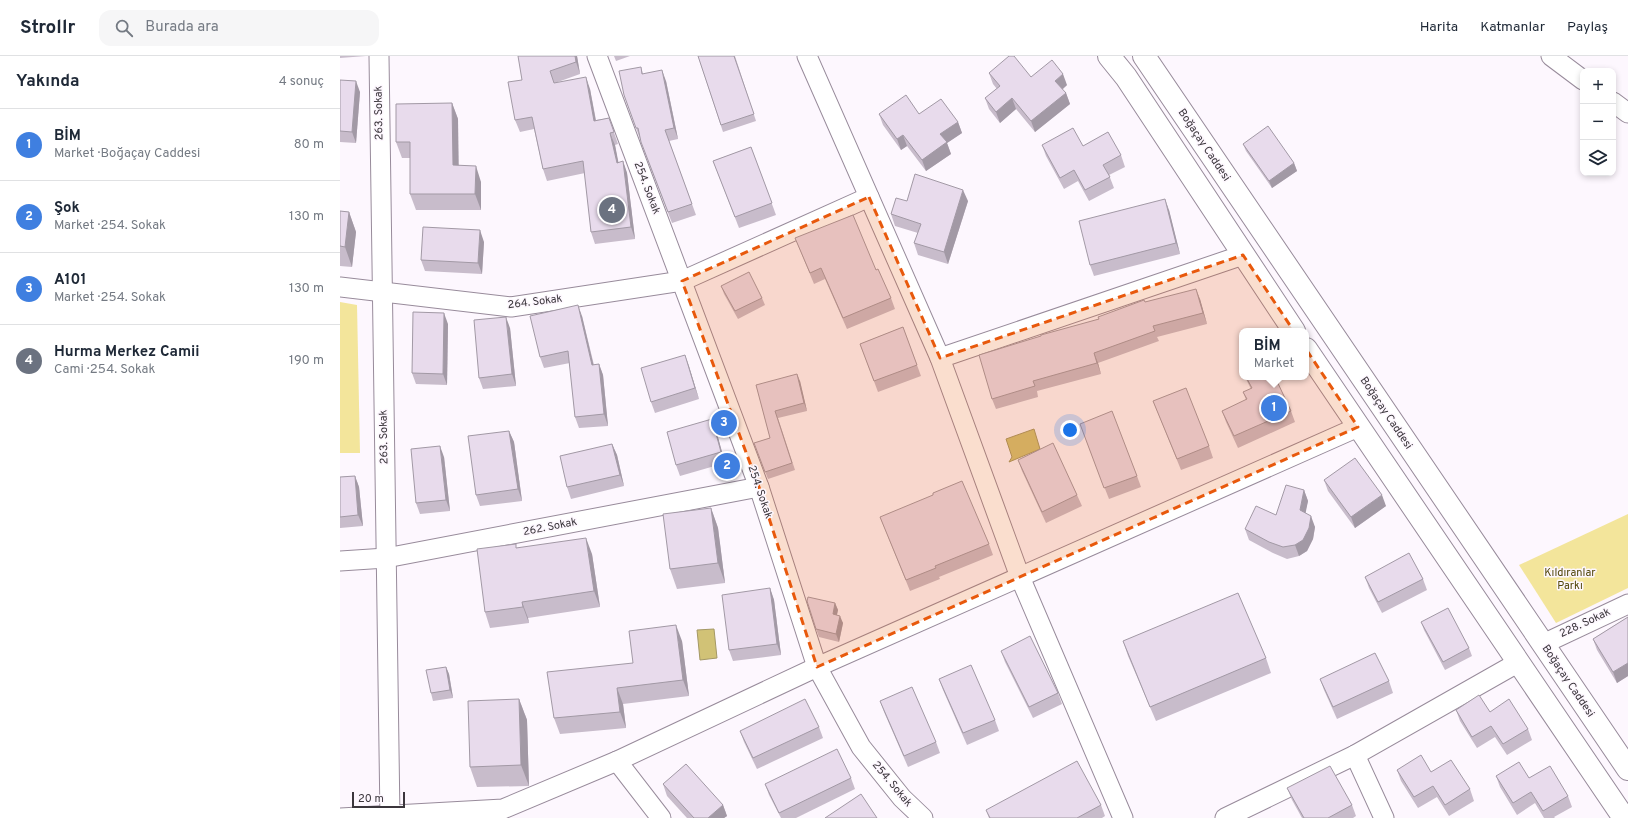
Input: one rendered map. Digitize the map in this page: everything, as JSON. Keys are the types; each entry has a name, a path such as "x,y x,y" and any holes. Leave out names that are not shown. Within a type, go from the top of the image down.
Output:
{"main road":[{"path":"1109,56 1126,76 1292,328"},
{"name":"Boğaçay Caddesi","path":"1144,56 1628,769"},
{"path":"1309,354 1624,818"}],"street":[{"name":"263. Sokak","path":"378,56 390,817"},
{"name":"254. Sokak","path":"597,56 759,487 817,667 862,747 902,798 923,818"},
{"path":"807,56 940,358 1020,576 1123,818"},
{"path":"1551,56 1580,78"},
{"path":"1616,104 1628,113"},
{"name":"264. Sokak","path":"340,287 511,307 682,281 869,197"},
{"path":"940,358 1243,255"},
{"path":"340,818 390,817 503,809 617,761 817,667 1358,427"},
{"name":"262. Sokak","path":"340,561 386,558 759,487"},
{"name":"228. Sokak","path":"1543,644 1628,604"},
{"path":"1226,818 1355,755 1519,662"},
{"path":"1355,755 1384,818"},
{"path":"617,761 661,818"}],"highlighted area":[{"path":"869,197 940,358 1243,255 1358,427 817,667 759,487 682,281"}],"green space":[{"path":"340,302 357,305 360,453 340,453"},
{"name":"Kıldıranlar Parkı","path":"1628,514 1628,588 1556,623 1519,565"}],"shaded area":[{"path":"1034,429 1040,449 1009,462 1012,457 1006,439"},
{"path":"714,629 717,658 700,660 697,630"}],"building":[{"path":"518,56 575,56 576,62 550,71 554,83 586,77 594,121 609,118 614,132 610,133 617,163 623,161 631,227 591,232 583,161 543,169 532,117 515,120 508,82 522,80"},
{"path":"698,56 734,56 754,114 721,125"},
{"path":"1009,56 1014,56 1031,77 1052,60 1063,74 1055,81 1066,93 1031,121 1012,98 996,112 985,98 1000,86 989,73"},
{"path":"641,67 642,74 662,70 674,128 665,130 692,204 668,212 641,142 638,128 636,128 624,95 619,71"},
{"path":"340,80 356,81 352,132 340,131"},
{"path":"906,95 919,114 941,99 958,122 940,134 947,142 922,160 903,135 897,139 879,114"},
{"path":"452,103 453,165 476,166 475,194 410,194 410,142 396,142 396,104"},
{"path":"1268,126 1294,163 1269,181 1243,144"},
{"path":"1073,128 1083,146 1108,132 1121,155 1103,165 1110,177 1085,190 1074,170 1060,178 1042,145"},
{"path":"751,147 772,203 735,217 713,161"},
{"path":"915,174 963,190 944,252 914,243 921,224 891,214 896,198 907,201"},
{"path":"1165,199 1176,243 1090,265 1079,221"},
{"path":"340,211 349,212 345,247 340,246"},
{"path":"853,215 876,270 878,269 891,298 843,318 821,268 810,273 795,238"},
{"path":"423,227 480,230 478,263 421,260"},
{"path":"749,272 762,298 735,311 721,286"},
{"path":"1196,289 1203,313 1153,326 1155,331 1094,353 1097,363 1033,381 1035,386 992,399 979,355 1041,335 1099,319 1098,317 1144,300 1145,302"},
{"path":"578,305 592,365 599,364 604,414 575,417 568,351 540,357 530,316"},
{"path":"413,312 444,313 443,374 412,373"},
{"path":"506,317 512,374 479,378 474,320"},
{"path":"903,327 917,365 874,381 860,344"},
{"path":"685,355 695,388 651,402 641,368"},
{"path":"797,374 804,403 775,411 792,463 765,472 754,443 770,438 756,385"},
{"path":"1248,380 1276,380 1291,411 1234,436 1222,411 1247,399 1243,392 1252,388"},
{"path":"1186,388 1209,446 1177,459 1153,401"},
{"path":"1112,411 1137,476 1104,488 1080,424"},
{"path":"712,419 721,452 676,465 667,432"},
{"path":"509,431 518,489 476,495 468,436"},
{"path":"1053,443 1077,495 1042,512 1018,460"},
{"path":"612,444 620,475 567,487 560,456"},
{"path":"440,446 446,500 416,503 411,449"},
{"path":"1355,458 1382,495 1351,517 1324,480"},
{"path":"355,476 358,515 340,517 340,477"},
{"path":"962,481 989,544 935,566 936,568 906,580 880,517"},
{"path":"1286,485 1304,490 1300,510 1311,516 1309,528 1303,540 1295,545 1283,547 1269,542 1245,529 1256,506 1276,515"},
{"path":"711,508 718,563 670,569 663,514"},
{"path":"586,538 594,591 522,602 523,607 485,612 477,549 516,544 516,548"},
{"path":"1409,553 1423,579 1378,602 1365,577"},
{"path":"770,588 777,644 729,650 722,595"},
{"path":"1238,593 1266,658 1150,707 1123,641"},
{"path":"808,597 835,603 833,614 840,616 836,634 816,629 807,601"},
{"path":"1448,608 1469,648 1443,662 1421,622"},
{"path":"1628,617 1628,663 1613,672 1593,639"},
{"path":"676,625 683,680 617,688 620,712 554,718 547,672 633,663 629,631"},
{"path":"1030,636 1058,693 1029,707 1001,651"},
{"path":"1375,653 1389,681 1333,707 1320,679"},
{"path":"971,665 995,720 963,733 939,679"},
{"path":"446,667 450,690 431,693 426,670"},
{"path":"912,687 936,742 904,756 880,701"},
{"path":"1479,695 1490,712 1509,699 1528,729 1503,744 1491,726 1472,737 1456,710"},
{"path":"519,699 521,765 470,767 468,701"},
{"path":"805,699 819,727 753,758 740,731"},
{"path":"837,749 851,778 779,813 765,784"},
{"path":"1421,755 1431,772 1451,760 1470,789 1445,805 1433,786 1414,797 1397,770"},
{"path":"1077,761 1101,805 1077,818 990,818 986,810"},
{"path":"1519,762 1529,778 1550,766 1568,796 1543,811 1531,792 1513,803 1496,776"},
{"path":"686,764 723,805 708,818 694,818 663,784"},
{"path":"1330,766 1352,805 1328,818 1304,818 1287,788"},
{"path":"861,794 877,818 825,818"}],"place":[{"name":"Hurma Merkez Camii","path":"612,210"},
{"name":"BİM","path":"1274,408"},
{"name":"A101","path":"724,423"},
{"name":"Şok","path":"727,466"}]}
